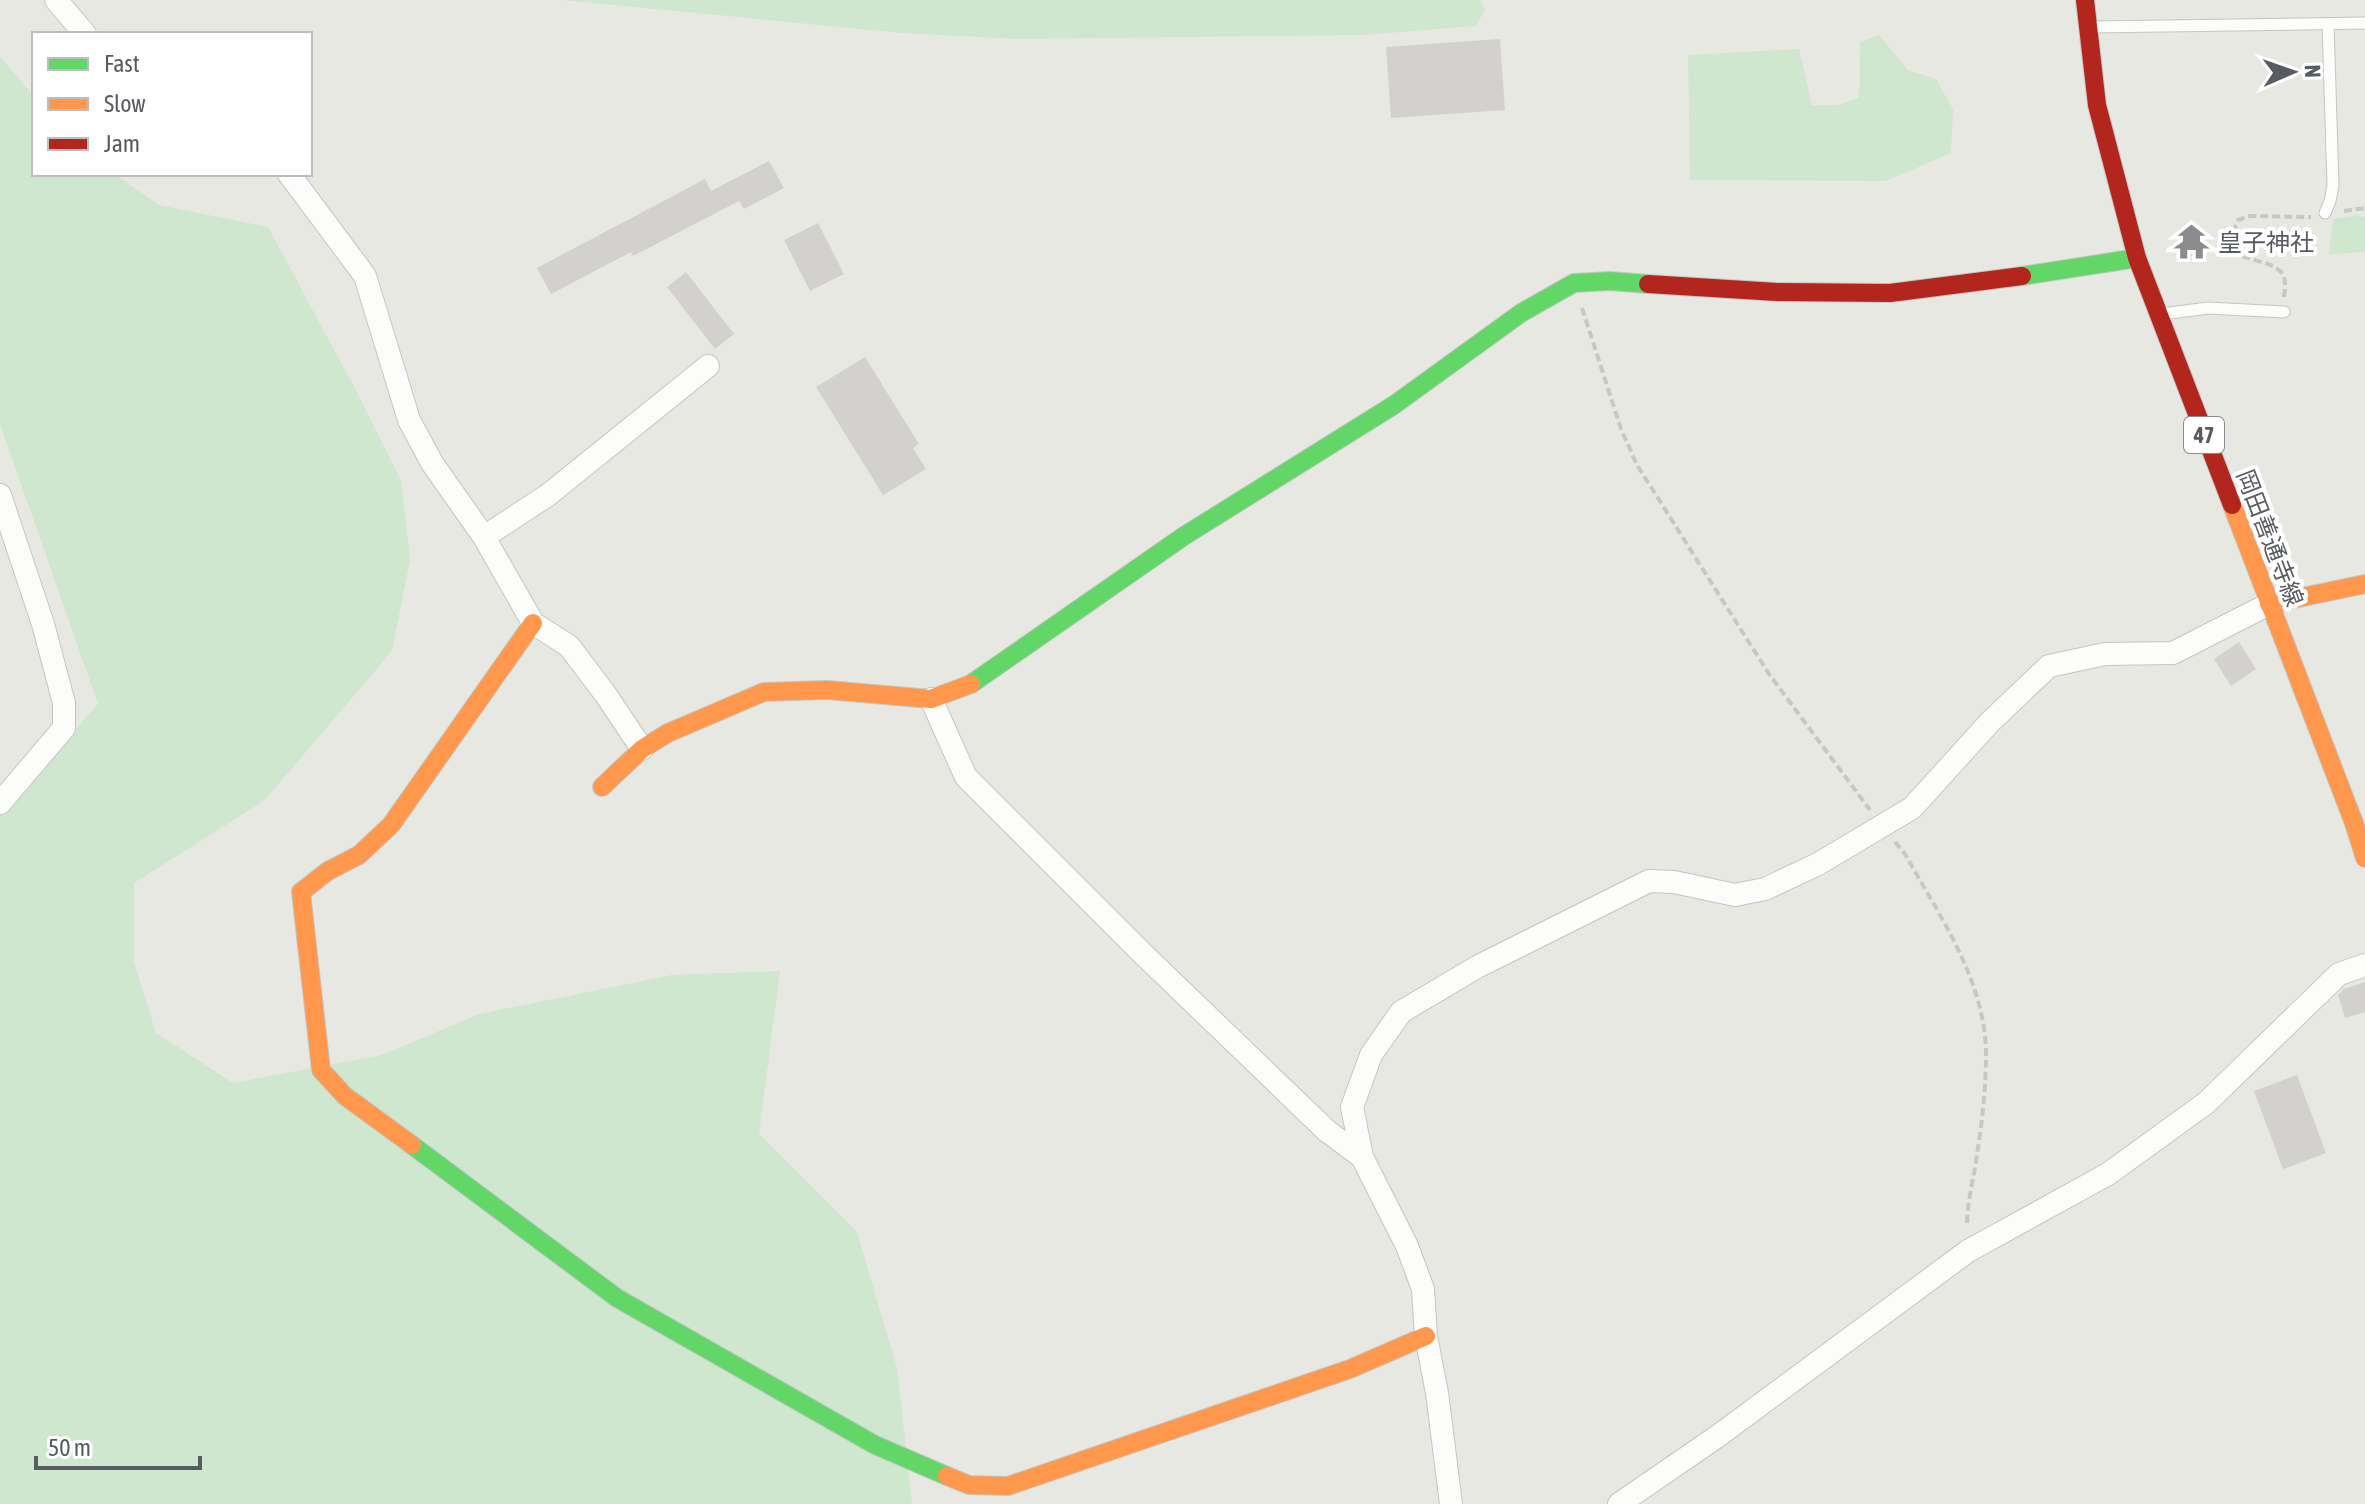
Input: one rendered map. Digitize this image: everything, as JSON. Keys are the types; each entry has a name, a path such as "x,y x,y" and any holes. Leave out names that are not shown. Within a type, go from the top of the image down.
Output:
{"street":[{"path":"56,0 83,32"},
{"name":"岡田善通寺線","path":"2085,0 2097,105 2137,258 2365,858"},
{"path":"290,176 365,276 409,420 432,463 484,537 533,623 569,646 642,749"},
{"path":"602,787 642,749 668,733 764,692 827,690 931,699 969,685 1184,536 1394,405 1521,313 1574,283 1610,281 1777,292 1890,293 2137,258"},
{"path":"484,537 548,495 708,366"},
{"path":"0,495 43,624 64,703 64,728 0,803"},
{"path":"1451,1504 1437,1393 1426,1336 1423,1289 1407,1246 1362,1157 1352,1107 1371,1055 1401,1012 1477,967 1649,881 1674,882 1735,895 1765,889 1818,864 1912,808 1990,722 2049,666 2105,654 2173,653 2269,604 2365,584"},
{"path":"533,623 391,825 359,855 328,871 301,892 321,1070 345,1096 617,1298 875,1445 969,1485 1008,1486 1350,1369 1426,1336"},
{"path":"931,699 966,777 1143,954 1327,1131 1362,1157"},
{"path":"1619,1504 1718,1436 1968,1251 2108,1174 2206,1103 2339,974 2365,965"}],"lane":[{"path":"2088,28 2365,23"},
{"path":"2325,213 2333,185 2328,24"},
{"path":"2159,315 2208,308 2284,312"}],"path":[{"path":"2284,312 2285,280 2280,271 2240,255 2233,246 2232,233 2238,220 2250,216 2307,218 2325,213"},
{"path":"1574,283 1621,429 1637,465 1769,674 1870,810"},
{"path":"1888,833 1905,854 1967,965 1981,1010 1986,1055 1977,1154 1967,1204 1968,1251"}],"green space":[{"path":"562,0 1480,0 1485,10 1476,26 1363,35 1020,39 902,33"},
{"path":"1879,35 1908,70 1936,79 1953,109 1951,153 1886,181 1690,180 1688,55 1799,49 1812,105 1838,105 1859,98 1860,42"},
{"path":"0,57 32,94 32,176 117,176 159,205 268,227 401,480 410,560 392,651 265,800 134,883 134,962 156,1033 233,1083 382,1055 479,1014 672,975 780,971 759,1134 857,1232 897,1368 912,1504 0,1504 0,815 98,704 0,424"},
{"path":"2357,215 2365,217 2365,252 2329,254 2333,219"}],"building":[{"path":"1500,39 1505,110 1391,118 1386,47"},
{"path":"769,161 784,188 744,209 739,201 551,294 537,268 705,179 711,191"},
{"path":"818,223 844,274 810,291 784,240"},
{"path":"2203,231 2204,255 2183,256 2182,232"},
{"path":"686,272 734,334 715,349 667,287"},
{"path":"865,357 919,444 913,448 926,469 883,495 816,387"},
{"path":"2239,642 2256,669 2231,686 2214,659"},
{"path":"2365,982 2365,1012 2345,1018 2338,995 2344,989"},
{"path":"2297,1075 2326,1153 2283,1169 2254,1091"}],"traffic: fast":[{"path":"2022,276 2137,258"},
{"path":"971,684 1184,536 1394,405 1521,313 1574,283 1610,281 1648,284"},
{"path":"412,1145 617,1298 875,1445 947,1476"}],"traffic: slow":[{"path":"2232,505 2365,858"},
{"path":"2269,604 2365,584"},
{"path":"412,1145 345,1096 321,1070 301,892 328,871 359,855 391,825 533,623"},
{"path":"602,787 642,749 668,733 764,692 827,690 931,699 971,684"},
{"path":"947,1476 969,1485 1008,1486 1350,1369 1426,1336"}],"traffic: jam":[{"path":"2085,0 2097,105 2137,258 2232,505"},
{"path":"1648,284 1777,292 1890,293 2022,276"}],"place":[{"name":"皇子神社","path":"2192,242"}]}
